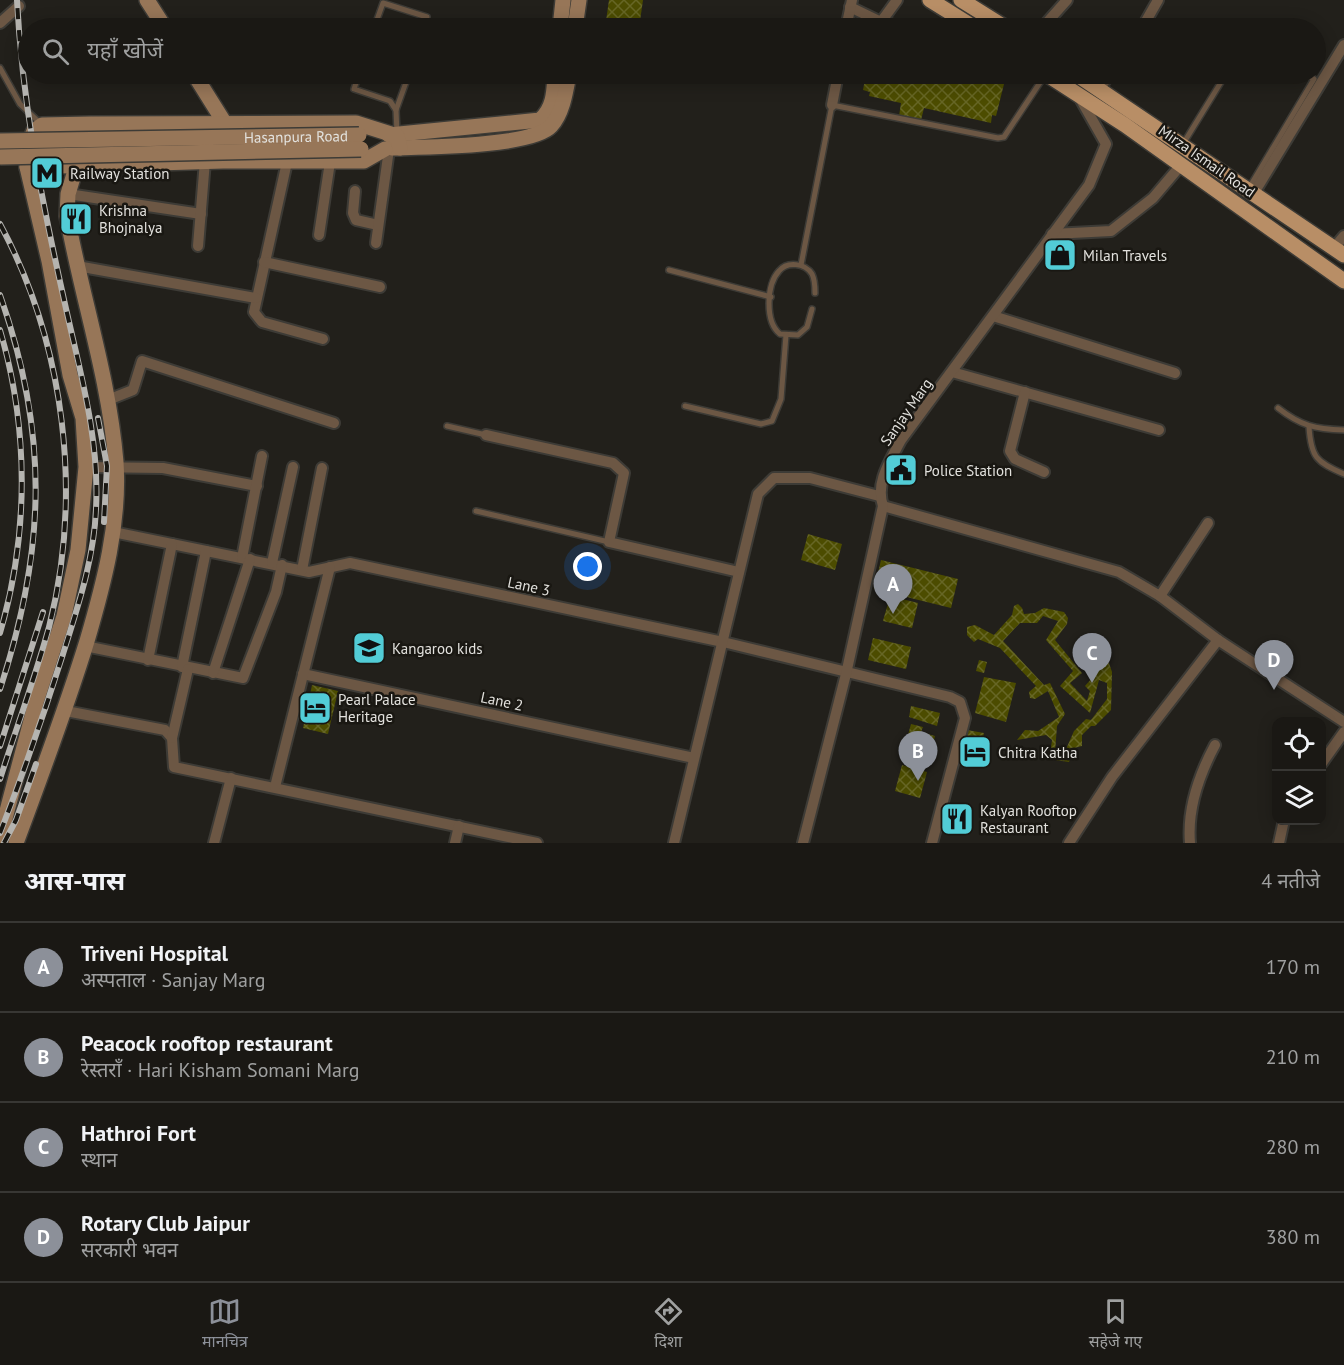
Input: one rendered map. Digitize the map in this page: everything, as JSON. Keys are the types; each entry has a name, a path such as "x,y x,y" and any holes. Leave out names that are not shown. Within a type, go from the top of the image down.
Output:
{"main road":[{"path":"930,0 958,18"},
{"path":"961,0 990,18"},
{"name":"Mirza Ismail Road","path":"1063,84 1344,281"},
{"name":"Mirza Ismail Road","path":"1092,84 1339,252"},
{"path":"1323,265 1339,252"}],"street":[{"path":"147,0 159,18"},
{"path":"561,18 563,0"},
{"path":"576,18 579,0"},
{"path":"886,18 897,0"},
{"path":"1050,18 1067,0"},
{"path":"1148,18 1158,0"},
{"path":"0,23 17,3"},
{"path":"851,4 872,18"},
{"path":"1326,73 1344,45"},
{"path":"198,246 201,214 213,161 217,122 213,105 200,84"},
{"name":"Hasanpura Road","path":"0,141 360,142 393,145 540,120 547,113 552,102 554,84"},
{"path":"27,168 77,164 213,161 364,161 393,145 456,144 526,139 543,133 552,125 561,107 567,84"},
{"path":"832,105 836,84"},
{"path":"1099,88 1102,84"},
{"path":"1251,191 1319,84"},
{"name":"Sanjay Marg","path":"803,843 846,674 885,472 901,440 1089,185 1106,144 1076,92"},
{"path":"0,837 36,702 64,616 78,550 86,467 83,418 70,375 49,261 27,168 28,145 34,131 42,125 217,122 356,123 393,145"},
{"path":"0,157 360,142"},
{"path":"376,243 393,145"},
{"path":"287,162 254,312 262,322 324,339"},
{"path":"319,235 330,162"},
{"path":"16,843 66,711 109,559 113,532 116,468 108,400 67,216 68,194 77,164"},
{"path":"1052,234 1111,231 1154,198 1181,165"},
{"path":"355,191 353,213 356,219 378,225"},
{"path":"68,194 201,214"},
{"path":"1339,252 1344,236"},
{"path":"264,262 380,287"},
{"path":"77,266 256,298"},
{"path":"993,316 1175,373"},
{"path":"108,400 133,390 142,361 334,423"},
{"path":"952,372 1158,430"},
{"path":"1025,392 1010,451 1015,459 1044,472"},
{"path":"486,435 605,461 619,467 624,473 609,542 739,572"},
{"path":"213,673 246,558 262,456"},
{"path":"86,467 163,468 257,486"},
{"path":"85,646 243,678 276,592 277,564 293,467"},
{"path":"113,532 302,570 322,468"},
{"path":"674,843 758,494 774,478 810,478 1119,572 1160,596 1218,640 1344,722"},
{"path":"1160,596 1208,523"},
{"path":"148,660 172,544"},
{"path":"206,551 172,738 174,767 459,826 515,841 537,843"},
{"name":"Lane 3","path":"302,570 309,572 350,563 723,642 846,674 950,697 960,702 965,711 933,843"},
{"path":"275,787 330,567"},
{"path":"1069,843 1112,777 1218,640"},
{"name":"Lane 2","path":"303,674 694,758"},
{"path":"66,711 165,730 172,738"},
{"path":"1326,757 1344,732"},
{"path":"1190,843 1193,798 1203,768 1215,745"},
{"path":"214,843 231,778"},
{"path":"1279,843 1283,825"},
{"path":"455,843 459,826"}],"lane":[{"path":"378,18 383,3 427,18"},
{"path":"0,68 20,104 42,125"},
{"path":"356,84 354,89 390,100 396,110"},
{"path":"393,145 396,110 405,84"},
{"path":"801,265 832,105 998,138 1004,137 1039,84"},
{"path":"1183,145 1220,84"},
{"path":"1251,191 1311,84"},
{"path":"812,309 803,333 786,335 775,330 771,324 771,297 779,271 785,266 801,265 812,274 815,293"},
{"path":"669,270 771,297"},
{"path":"685,406 760,424 772,421 781,399 786,335"},
{"path":"1278,408 1309,427 1344,430"},
{"path":"447,426 486,435"},
{"path":"1309,427 1312,454 1323,465 1344,474"},
{"path":"476,511 609,542"}],"building":[{"path":"609,0 643,0 640,18 606,18"},
{"path":"864,84 1004,84 996,116 992,115 991,123 924,108 921,120 899,116 901,103 869,96 870,92 863,90"},
{"path":"808,534 842,544 835,570 801,560"},
{"path":"881,560 958,579 951,608 874,589"},
{"path":"890,596 918,603 912,628 883,621"},
{"path":"1018,604 1024,614 1035,613 1044,608 1064,612 1068,618 1067,624 1055,640 1082,673 1070,683 1087,701 1090,691 1085,686 1091,679 1097,660 1102,658 1109,663 1112,672 1111,710 1082,735 1082,746 1074,748 1069,762 1055,760 1050,755 1052,740 1046,735 1017,740 1025,730 1038,731 1059,717 1048,691 1035,699 1030,698 1029,692 1036,686 1000,648 978,639 974,642 967,635 967,627 975,625 994,635 1012,615 1014,606","holes":["1043,616 1058,621 1046,640 1073,671 1060,686 1090,713 1099,680 1107,683 1107,699 1091,720 1086,719 1074,731 1063,756 1055,753 1057,726 1065,714 1050,683 1044,685 1003,641 1020,623 1037,623"]},
{"path":"873,638 911,647 906,669 868,660"},
{"path":"979,660 987,662 984,673 976,671"},
{"path":"984,677 1016,683 1006,722 975,713"},
{"path":"312,685 338,691 328,734 303,728"},
{"path":"911,706 940,713 937,726 909,717"},
{"path":"911,724 923,727 921,732 935,736 931,752 917,749 915,757 910,756 911,749 908,748 911,736 908,735"},
{"path":"967,730 984,733 979,758 965,756 966,753 960,751"},
{"path":"902,765 927,772 920,798 895,791"}],"railway":[{"path":"17,0 18,18"},
{"path":"0,833 41,721 74,618 89,564 96,509 95,455 87,401 47,222 24,84"},
{"path":"0,224 22,271 40,319 53,370 62,421 66,473 65,525 59,576 49,627 0,779"},
{"path":"0,295 16,346 27,396 34,444 36,492 33,539 26,588 15,638 0,689"},
{"path":"0,330 10,367 16,405 22,482 16,558 10,596 0,633"},
{"path":"98,418 107,466 104,522"},
{"path":"0,746 43,612"},
{"path":"4,843 16,820 36,764"}],"place":[{"name":"Railway Station","path":"47,173"},
{"name":"Krishna Bhojnalya","path":"76,219"},
{"name":"Milan Travels","path":"1060,255"},
{"name":"Police Station","path":"901,470"},
{"name":"Triveni Hospital","path":"893,614"},
{"name":"Kangaroo kids","path":"369,648"},
{"name":"Hathroi Fort","path":"1092,683"},
{"name":"Rotary Club Jaipur","path":"1274,690"},
{"name":"Pearl Palace Heritage","path":"315,708"},
{"name":"Chitra Katha","path":"975,752"},
{"name":"Peacock rooftop restaurant","path":"918,781"},
{"name":"Kalyan Rooftop Restaurant","path":"957,819"}]}
